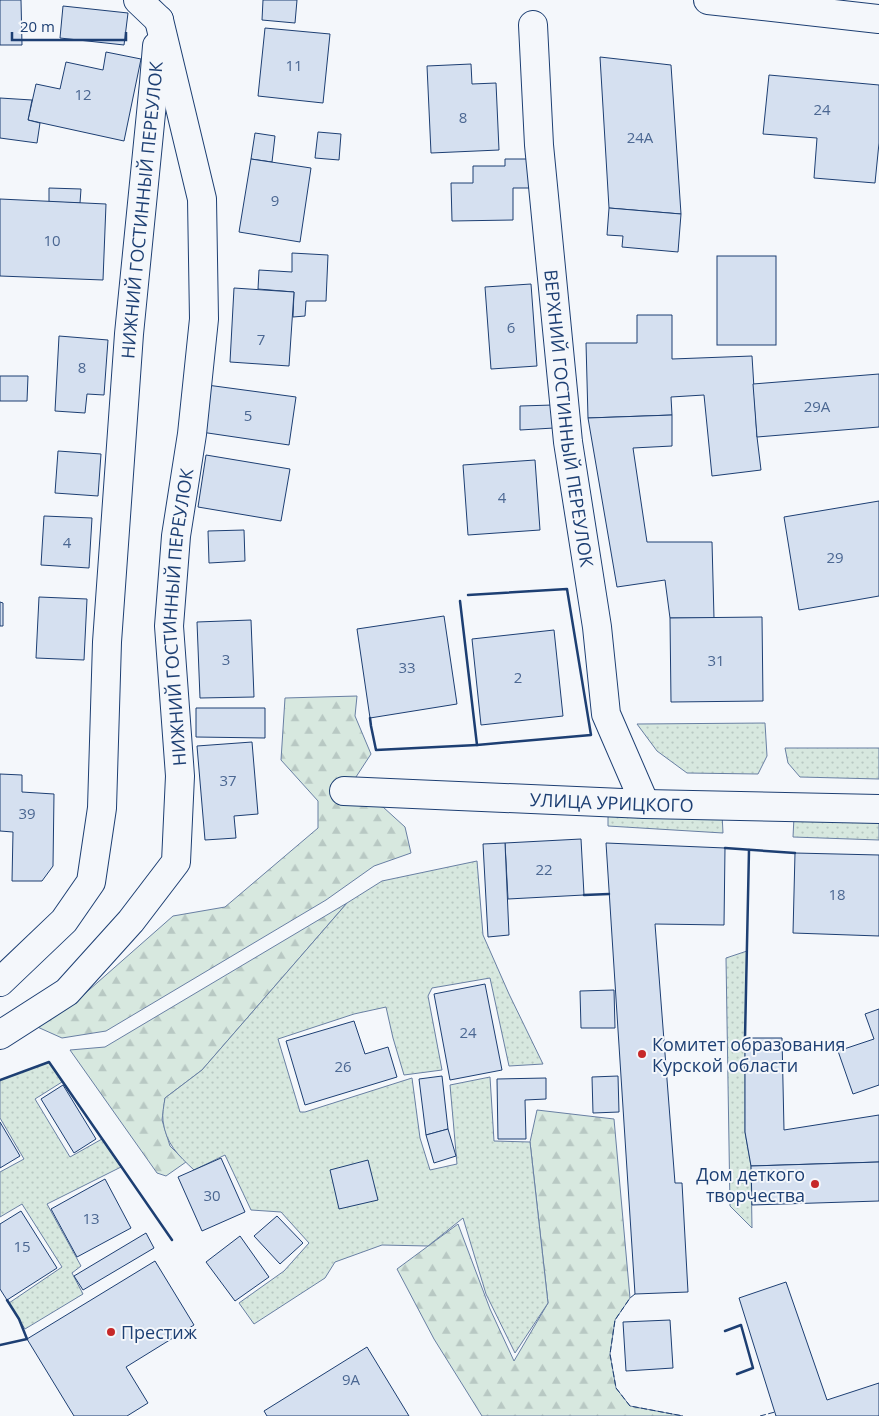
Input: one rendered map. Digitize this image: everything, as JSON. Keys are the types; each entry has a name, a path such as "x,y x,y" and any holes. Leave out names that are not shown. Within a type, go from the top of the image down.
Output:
{"street":[{"path":"138,0 159,20"},
{"path":"711,0 879,19"},
{"name":"НИЖНИЙ ГОСТИННЫЙ ПЕРЕУЛОК","path":"0,982 64,921 91,882 102,808 107,642 129,334 159,20"},
{"name":"НИЖНИЙ ГОСТИННЫЙ ПЕРЕУЛОК","path":"0,1035 67,992 131,921 176,862 180,776 169,626 176,536 192,434 204,319 202,198 159,20"},
{"name":"ВЕРХНИЙ ГОСТИННЫЙ ПЕРЕУЛОК","path":"533,25 539,144 568,442 596,627 606,714 645,804"},
{"name":"УЛИЦА УРИЦКОГО","path":"344,791 645,804 879,809"}],"green space":[{"path":"357,696 355,716 371,754 354,780 359,803 383,807 405,827 411,853 374,866 326,900 106,1031 62,1038 33,1025 81,997 173,916 225,907 318,828 318,801 281,760 285,698"},
{"path":"765,723 767,756 758,774 687,773 657,751 637,724"},
{"path":"785,748 879,748 879,779 800,777 788,763"},
{"path":"608,810 722,814 723,833 608,826"},
{"path":"794,817 879,820 879,840 793,837"},
{"path":"477,861 483,935 543,1064 509,1066 490,978 432,988 428,996 442,1070 404,1075 386,1007 354,1014 278,1039 300,1112 412,1078 420,1138 430,1170 457,1164 450,1085 490,1077 494,1141 530,1142 548,1303 515,1353 486,1294 463,1218 428,1246 382,1245 335,1262 325,1278 254,1324 239,1303 284,1271 309,1243 281,1212 251,1210 225,1155 194,1170 183,1159 170,1143 167,1136 163,1121 165,1098 202,1070 347,903 382,881"},
{"path":"347,903 202,1070 165,1098 162,1120 170,1146 186,1162 166,1176 157,1173 70,1050 105,1047"},
{"path":"747,951 745,1132 751,1166 752,1228 730,1206 726,958"},
{"path":"49,1062 62,1082 35,1099 70,1157 102,1139 121,1167 47,1204 81,1266 72,1273 83,1294 25,1329 9,1303 62,1267 22,1204 0,1217 0,1172 24,1159 0,1118 0,1080"},
{"path":"537,1110 614,1119 630,1298 615,1320 610,1354 616,1388 630,1406 683,1416 482,1416 434,1339 397,1269 458,1224 490,1309 514,1361 548,1303 530,1142"}],"building":[{"path":"0,0 21,0 22,45 0,45"},
{"path":"263,0 297,0 295,23 262,20"},
{"path":"63,6 128,13 124,45 60,38"},
{"path":"265,28 330,34 323,103 258,96"},
{"path":"106,52 141,59 124,141 28,120 36,84 60,89 66,62 103,70"},
{"path":"600,57 671,65 681,214 609,208"},
{"path":"471,64 472,84 496,83 499,150 431,153 427,66"},
{"path":"769,75 879,85 879,143 875,183 814,178 817,138 763,134"},
{"path":"0,98 32,100 28,120 40,123 37,143 0,138"},
{"path":"318,132 341,134 339,160 315,158"},
{"path":"255,133 275,136 272,162 251,159"},
{"path":"251,159 311,168 300,242 239,232"},
{"path":"505,159 537,159 537,188 513,188 513,220 452,221 451,183 473,183 473,166 505,166"},
{"path":"49,188 81,189 80,203 49,202"},
{"path":"0,199 106,204 103,280 0,276"},
{"path":"609,208 681,214 678,252 622,247 623,236 607,235"},
{"path":"292,253 328,255 326,301 306,301 305,316 293,317 294,292 258,289 259,270 292,272"},
{"path":"717,256 776,256 776,345 717,345"},
{"path":"531,284 537,366 491,369 485,287"},
{"path":"234,288 294,292 289,366 230,362"},
{"path":"637,315 672,315 672,359 752,356 761,470 712,476 704,395 671,397 672,415 588,418 586,343 637,343"},
{"path":"59,336 108,340 104,395 87,394 85,413 55,411"},
{"path":"879,374 879,427 757,437 753,384"},
{"path":"0,376 28,376 27,401 0,401"},
{"path":"207,385 296,397 289,445 201,432"},
{"path":"553,405 554,428 520,430 520,406"},
{"path":"672,415 672,446 633,448 647,542 712,542 714,618 670,618 665,580 617,587 588,418"},
{"path":"58,451 101,454 98,496 55,493"},
{"path":"206,455 290,469 281,521 198,507"},
{"path":"535,460 540,530 468,535 463,465"},
{"path":"879,501 879,596 799,610 784,517"},
{"path":"44,516 92,518 89,568 41,565"},
{"path":"244,530 245,561 209,563 208,531"},
{"path":"39,597 87,599 84,660 36,658"},
{"path":"0,602 3,603 3,626 0,626"},
{"path":"444,616 457,704 370,718 357,629"},
{"path":"762,617 763,701 671,702 670,618"},
{"path":"251,620 254,697 200,698 197,622"},
{"path":"554,630 563,716 481,725 472,639"},
{"path":"196,708 265,708 265,738 196,737"},
{"path":"252,742 258,814 234,816 236,838 205,840 197,746"},
{"path":"0,774 22,775 22,792 54,794 53,866 42,881 12,881 13,832 0,831"},
{"path":"581,839 584,895 508,899 505,843"},
{"path":"505,843 509,935 488,937 483,844"},
{"name":"Комитет образования Курской области","path":"606,843 725,848 724,925 655,924 675,1183 682,1183 688,1292 635,1294"},
{"path":"795,853 879,855 879,936 793,933"},
{"path":"485,984 502,1070 450,1080 434,994"},
{"path":"614,990 615,1028 581,1028 580,991"},
{"path":"879,1009 879,1085 853,1094 838,1051 874,1039 865,1014"},
{"path":"354,1021 365,1054 388,1047 397,1077 305,1105 286,1041"},
{"path":"745,1038 782,1038 784,1130 879,1115 879,1162 751,1166 745,1132"},
{"path":"442,1076 448,1129 426,1135 419,1079"},
{"path":"618,1076 619,1112 593,1113 592,1077"},
{"path":"546,1078 546,1099 525,1100 526,1139 498,1139 497,1079"},
{"path":"63,1085 96,1139 74,1153 41,1099"},
{"path":"0,1122 20,1156 0,1168"},
{"path":"448,1129 456,1156 434,1163 426,1135"},
{"path":"221,1158 245,1212 202,1231 178,1177"},
{"path":"368,1160 378,1200 339,1209 330,1170"},
{"name":"Дом деткого творчества","path":"879,1162 879,1201 752,1205 751,1166"},
{"path":"105,1179 131,1228 77,1257 51,1209"},
{"path":"21,1211 57,1268 7,1300 0,1289 0,1224"},
{"path":"277,1216 303,1243 280,1264 254,1236"},
{"path":"146,1233 154,1248 83,1290 74,1276"},
{"path":"240,1236 269,1277 235,1301 206,1262"},
{"name":"Престиж","path":"155,1261 194,1325 126,1367 148,1403 127,1416 74,1416 27,1339"},
{"path":"786,1282 827,1400 879,1383 879,1416 776,1416 739,1298"},
{"path":"670,1320 673,1368 626,1371 623,1322"},
{"path":"367,1347 409,1416 267,1416 264,1411"}],"fence":[{"path":"635,1294 630,1298 615,1320 610,1354 616,1388 630,1406 683,1416"},
{"path":"760,1416 775,1412"}],"wall":[{"path":"460,601 477,745 591,735 567,589 468,595"},
{"path":"370,718 376,750 477,745"},
{"path":"725,848 795,853"},
{"path":"745,1038 749,850"},
{"path":"584,895 609,894"},
{"path":"0,1080 49,1062 172,1240"},
{"path":"0,1345 27,1339 19,1319 7,1300"},
{"path":"725,1331 741,1325 753,1368 737,1374"}],"place":[{"name":"Комитет образования Курской области","path":"642,1054"},
{"name":"Дом деткого творчества","path":"815,1184"},
{"name":"Престиж","path":"111,1332"}]}
